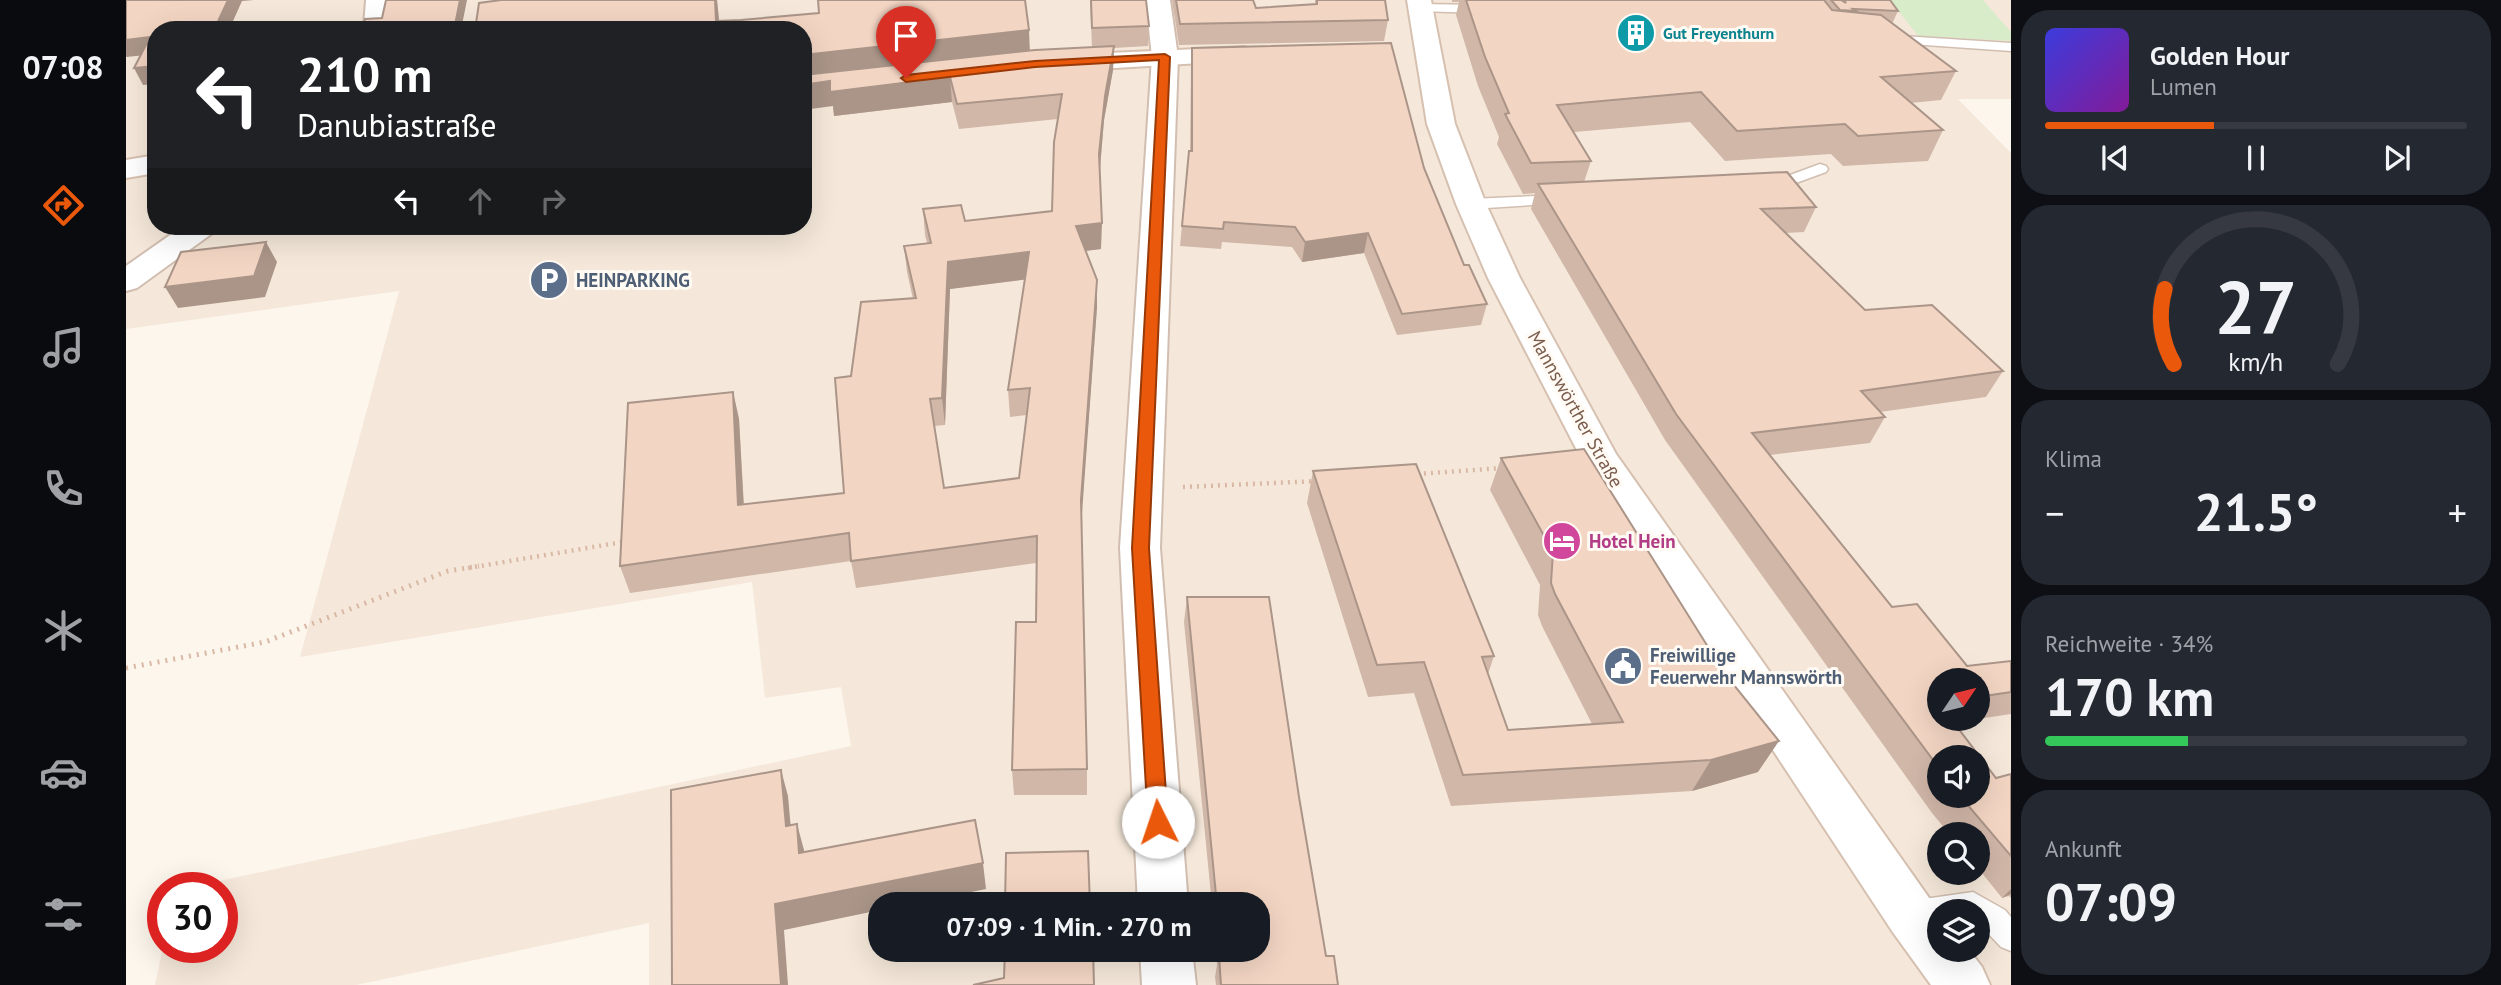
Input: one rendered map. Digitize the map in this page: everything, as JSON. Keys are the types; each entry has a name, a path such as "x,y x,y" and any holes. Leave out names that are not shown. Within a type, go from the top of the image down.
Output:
{"street":[{"path":"376,21 378,0"},
{"path":"1158,0 1165,57 1140,548 1162,892"},
{"name":"Mannswörther Straße","path":"1420,4 1414,50 1471,204 1504,278 1601,460 1910,914 1963,985"},
{"path":"1035,64 1270,54"},
{"path":"126,169 147,166"},
{"path":"126,281 190,235"},
{"path":"1167,962 1168,985"}],"lane":[{"path":"1420,4 1503,9"},
{"path":"1875,38 2011,47"},
{"path":"1750,191 1764,190 1820,169"},
{"path":"1471,204 1576,199"},
{"path":"1910,914 1973,905 1995,919 2011,937"}],"path":[{"path":"1409,475 1513,467"},
{"path":"1144,489 1329,481"},
{"path":"126,668 265,642 448,570 624,542"}],"shaded area":[{"path":"126,0 2011,0 2011,99 1958,99 2011,153 2011,985 649,985 649,923 356,985 155,985 160,963 238,963 238,877 851,746 841,687 765,698 752,582 300,657 399,291 126,329"}],"green space":[{"path":"1890,0 1983,0 2011,32 2011,41 1918,36"}],"building":[{"path":"126,0 228,0 218,21 147,21 147,37 126,40"},
{"path":"386,0 460,0 456,21 364,21 382,18"},
{"path":"501,0 715,0 716,21 476,21 479,3"},
{"path":"818,0 1025,0 1029,30 812,54 812,21 716,21 819,13"},
{"path":"1091,0 1146,0 1149,26 1092,28"},
{"path":"1176,0 1253,0 1256,8 1317,4 1317,0 1385,0 1388,20 1180,24"},
{"path":"1466,0 1824,0 1832,10 1881,15 1956,71 1881,77 1943,130 1858,136 1845,124 1737,131 1701,92 1557,105 1591,161 1531,163 1505,114 1509,113 1485,57"},
{"path":"1831,0 1846,3 1844,0 1890,0 1898,11 1840,10"},
{"path":"147,43 147,67 134,68"},
{"path":"1391,43 1424,168 1464,265 1469,265 1487,304 1402,314 1368,233 1305,242 1295,227 1224,222 1223,229 1182,226 1189,151 1192,151 1192,48"},
{"path":"1114,46 1099,154 1102,223 1076,226 1097,280 1081,500 1087,769 1012,770 1016,622 1036,622 1037,536 851,561 849,533 620,566 628,403 733,392 738,505 844,493 835,378 851,376 861,302 916,298 904,246 931,243 923,209 961,205 965,221 1052,211 1054,142 1062,94 957,104 950,77 830,92 830,81 812,84 812,74 1035,50","holes":["1029,252 1008,390 1030,388 1019,478 944,488 930,399 942,398 948,262"]},
{"path":"1787,172 1816,207 1761,209 1865,310 1932,305 2003,371 1861,391 1885,417 1752,433 1892,607 1917,604 1967,666 2011,661 2011,692 1990,695 1990,668 1927,668 1927,732 1961,732 1971,745 1927,745 1927,752 1676,414 1538,184"},
{"path":"266,242 254,276 165,287 181,252"},
{"path":"1584,449 1725,674 1779,741 1711,760 1463,775 1424,662 1377,665 1313,471 1416,464 1494,656 1482,657 1508,730 1623,722 1555,594 1551,583 1553,552 1501,458"},
{"path":"1187,597 1269,597 1326,956 1334,956 1338,985 1221,985 1219,962 1270,962 1270,892 1216,892"},
{"path":"781,770 786,826 797,824 799,853 975,820 983,863 775,904 781,985 672,985 671,790"},
{"path":"1990,770 1996,778 2011,774 2011,856 1990,831 1990,822 1982,822 1970,808 1990,808"},
{"path":"1088,851 1090,892 1005,892 1006,853"},
{"path":"1005,962 1093,962 1094,985 973,985 1004,978"}],"place":[{"name":"Gut Freyenthurn","path":"1636,33"},
{"name":"HEINPARKING","path":"549,280"},
{"name":"Hotel Hein","path":"1562,541"},
{"name":"Freiwillige Feuerwehr Mannswörth","path":"1623,666"}],"route":[{"path":"906,78 1035,64 1165,57 1140,548 1158,822"}]}
